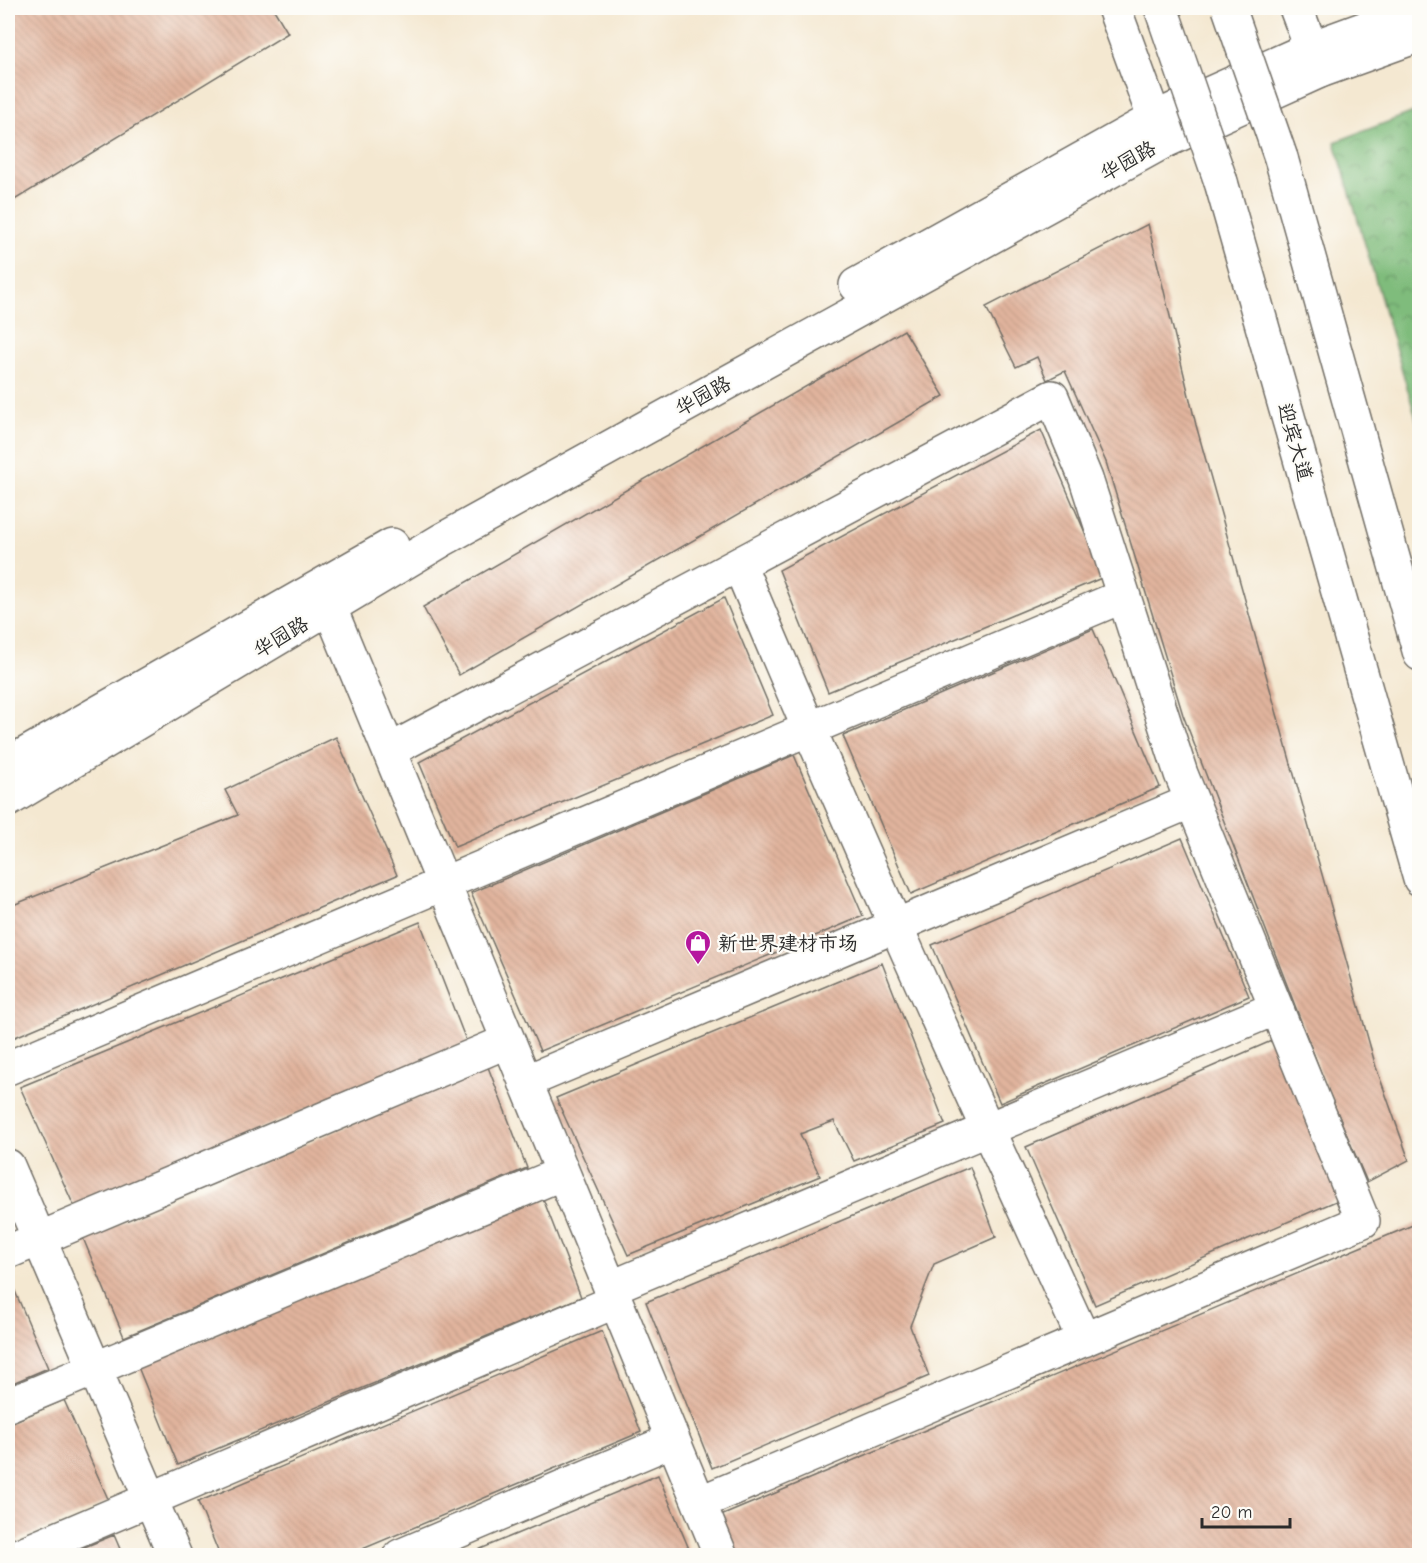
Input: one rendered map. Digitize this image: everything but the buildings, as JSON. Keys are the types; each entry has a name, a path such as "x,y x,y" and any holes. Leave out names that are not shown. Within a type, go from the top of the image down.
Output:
{"main road":[{"path":"1114,8 1159,130"},
{"name":"迎宾大道","path":"1161,8 1221,182 1419,879"},
{"path":"1229,8 1281,158 1419,654"},
{"path":"1296,8 1316,59"},
{"name":"华园路","path":"8,764 429,523 1159,130 1316,59 1419,8"},
{"name":"华园路","path":"1316,59 1419,35"},
{"name":"华园路","path":"8,800 442,540 1159,130"},
{"path":"389,752 1052,397 1086,479 1181,774 1364,1221 699,1503"},
{"path":"739,564 807,728 895,926 1084,1340"},
{"path":"8,1068 1123,596"},
{"path":"330,608 721,1556"},
{"path":"525,1082 1192,801"},
{"path":"17,1556 987,1130 1276,1008"},
{"path":"8,1252 508,1041"},
{"path":"8,1166 175,1556"},
{"path":"8,1405 563,1173"},
{"path":"400,1556 673,1440"}],"green space":[{"path":"1420,110 1419,428 1335,142"}],"place":[{"name":"新世界建材市场","path":"698,966"}]}
